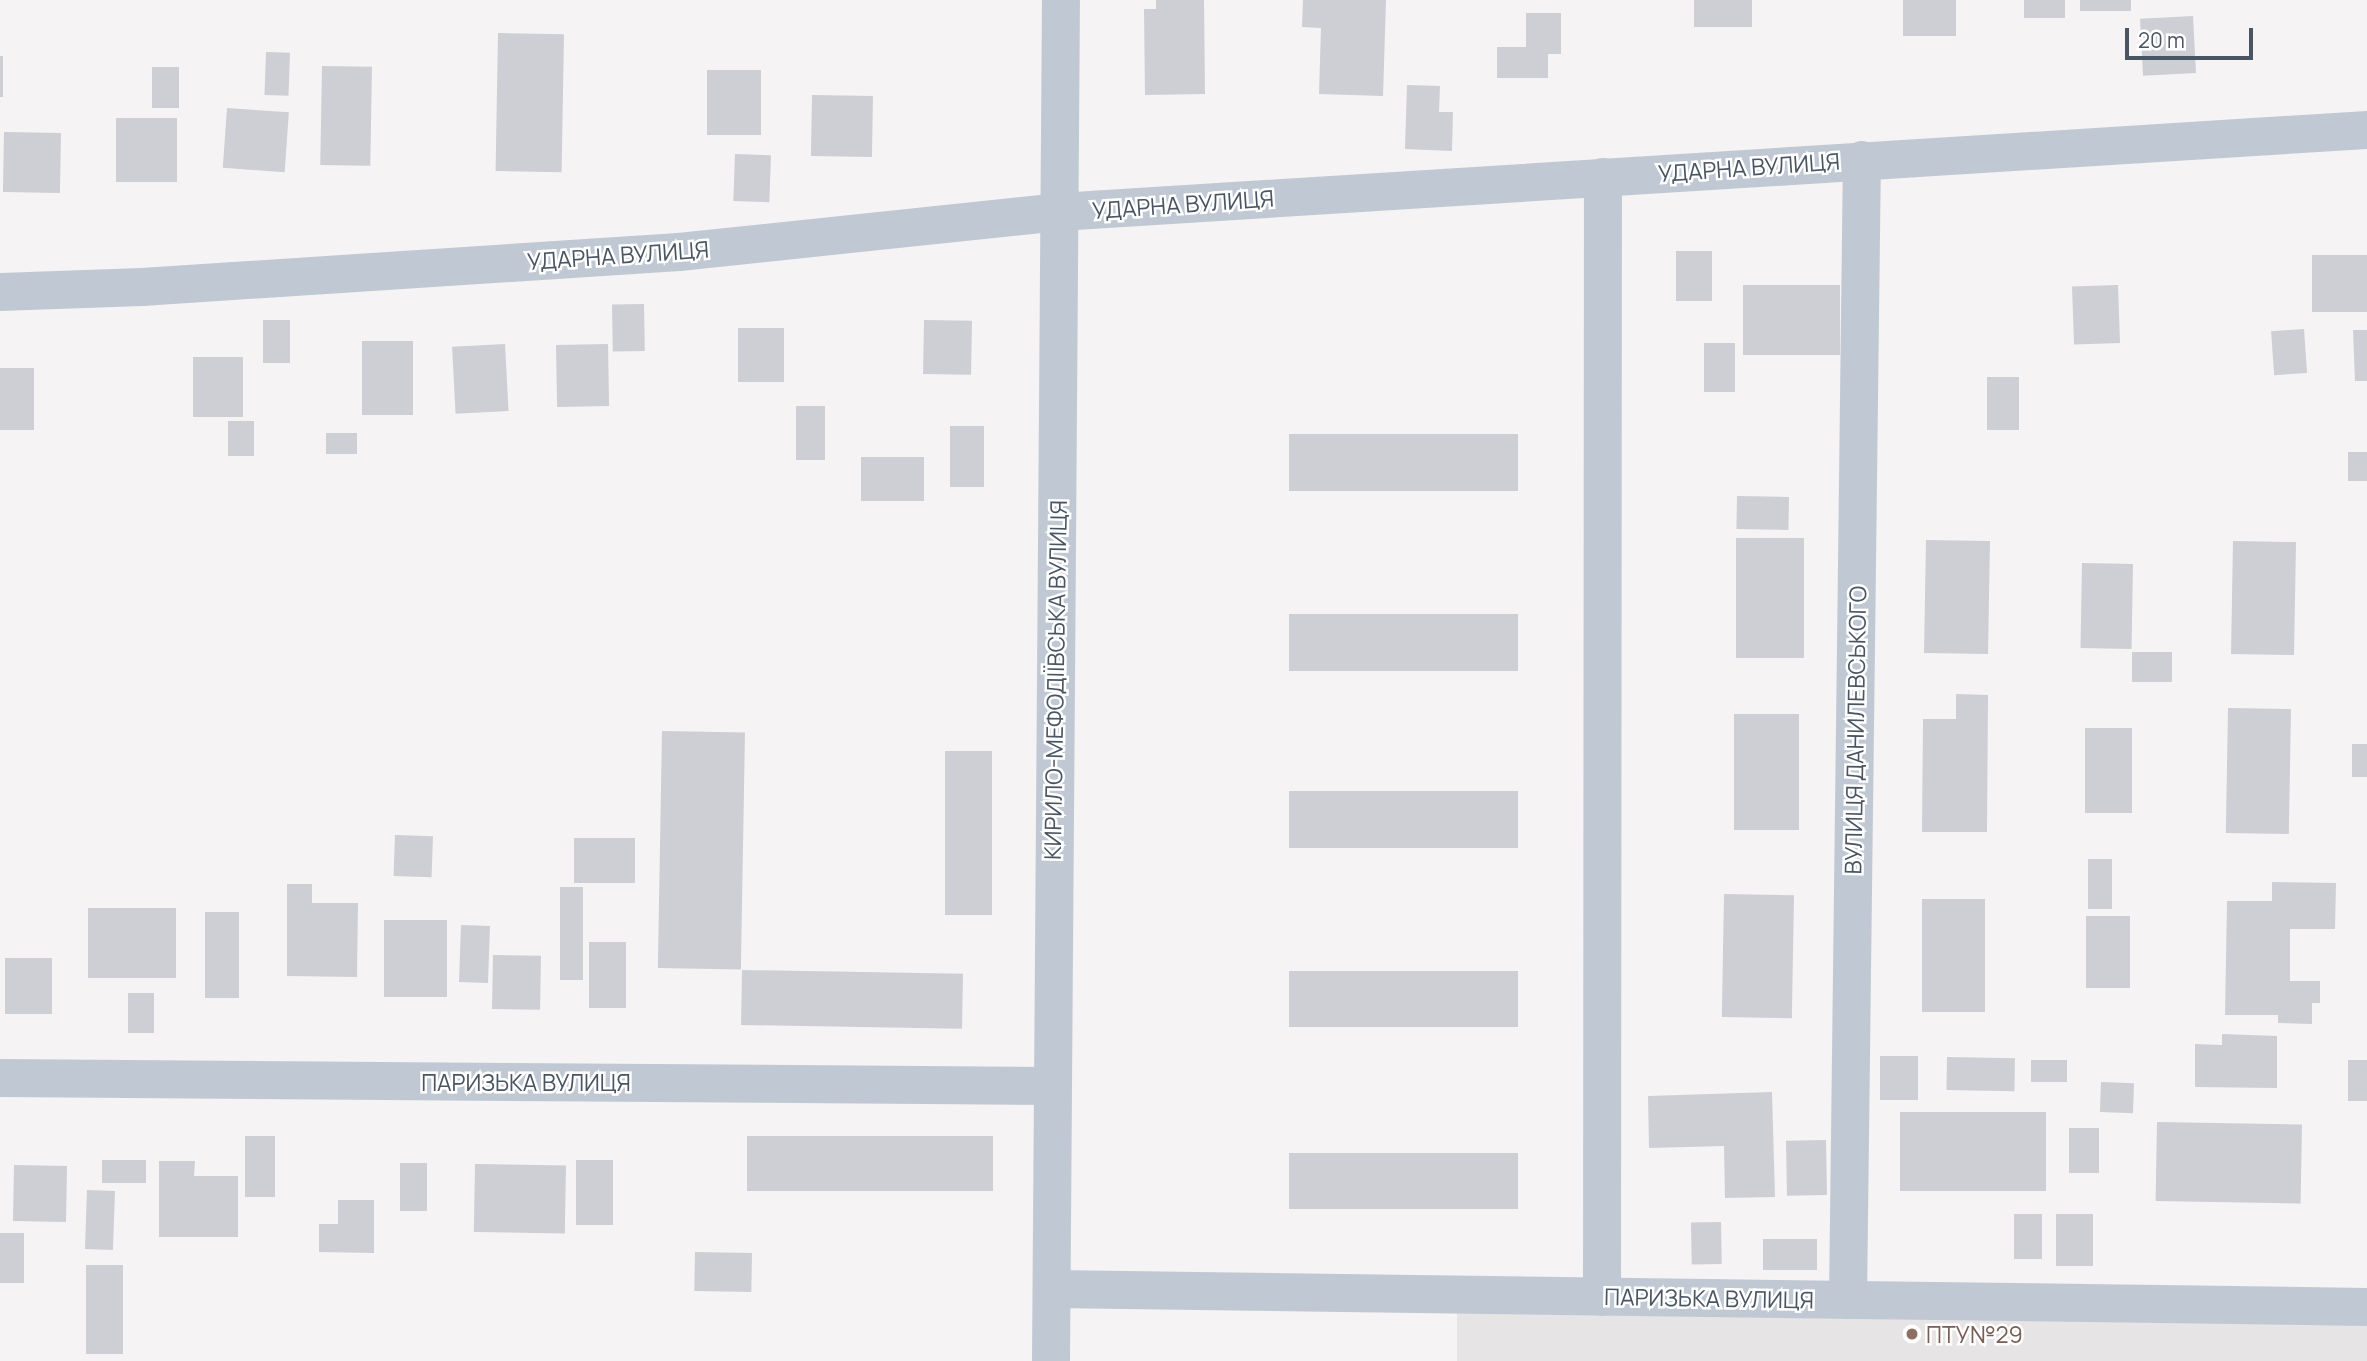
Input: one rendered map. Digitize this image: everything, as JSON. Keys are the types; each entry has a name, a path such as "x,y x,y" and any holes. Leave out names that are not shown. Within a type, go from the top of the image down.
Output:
{"street":[{"name":"КИРИЛО-МЕФОДІЇВСЬКА ВУЛИЦЯ","path":"1051,1361 1061,0"},
{"name":"УДАРНА ВУЛИЦЯ","path":"0,292 142,287 679,252 1059,212 2367,130"},
{"name":"ВУЛИЦЯ ДАНИЛЕВСЬКОГО","path":"1848,1300 1862,160"},
{"path":"1602,1297 1603,177"},
{"name":"ПАРИЗЬКА ВУЛИЦЯ","path":"0,1078 1052,1086"},
{"name":"ПАРИЗЬКА ВУЛИЦЯ","path":"1052,1289 2367,1307"}],"shaded area":[{"name":"ПТУ№29","path":"1457,1295 2367,1307 2367,1361 1457,1361"}],"building":[{"path":"1156,0 1204,0 1205,94 1145,95 1144,9 1156,9"},
{"path":"1303,0 1386,0 1383,96 1319,94 1321,28 1302,27"},
{"path":"1694,0 1752,0 1752,27 1694,27"},
{"path":"1903,0 1956,0 1956,36 1903,36"},
{"path":"2024,0 2065,0 2065,18 2024,18"},
{"path":"2080,0 2131,0 2131,11 2080,11"},
{"path":"1526,13 1561,13 1561,54 1548,54 1548,78 1497,78 1497,47 1526,47"},
{"path":"2193,16 2196,73 2143,76 2140,19"},
{"path":"498,33 564,34 562,172 496,171"},
{"path":"266,52 290,53 288,96 264,95"},
{"path":"0,56 3,56 3,97 0,97"},
{"path":"322,66 372,67 370,166 320,165"},
{"path":"152,67 179,67 179,108 152,108"},
{"path":"707,70 761,70 761,135 707,135"},
{"path":"1407,85 1440,86 1439,112 1453,112 1452,151 1405,149"},
{"path":"812,95 873,96 872,157 811,156"},
{"path":"227,108 289,112 285,172 223,168"},
{"path":"116,118 177,118 177,182 116,182"},
{"path":"4,132 61,133 60,193 3,192"},
{"path":"735,154 771,155 769,202 733,201"},
{"path":"1676,251 1712,251 1712,301 1676,301"},
{"path":"2312,255 2367,255 2367,312 2312,312"},
{"path":"1743,285 1840,285 1840,355 1743,355"},
{"path":"2118,285 2120,343 2074,345 2072,287"},
{"path":"644,304 645,351 613,352 612,305"},
{"path":"263,320 290,320 290,363 263,363"},
{"path":"924,320 972,321 971,375 923,374"},
{"path":"738,328 784,328 784,382 738,382"},
{"path":"2304,329 2307,373 2274,375 2271,331"},
{"path":"2353,330 2367,330 2367,381 2355,381"},
{"path":"362,341 413,341 413,415 362,415"},
{"path":"1704,343 1735,343 1735,392 1704,392"},
{"path":"505,344 509,411 456,414 452,347"},
{"path":"608,344 609,406 557,407 556,345"},
{"path":"193,357 243,357 243,417 193,417"},
{"path":"0,368 34,368 34,430 0,430"},
{"path":"1987,377 2019,377 2019,430 1987,430"},
{"path":"796,406 825,406 825,460 796,460"},
{"path":"228,421 254,421 254,456 228,456"},
{"path":"950,426 984,426 984,487 950,487"},
{"path":"326,433 357,433 357,454 326,454"},
{"path":"1289,434 1518,434 1518,491 1289,491"},
{"path":"2348,452 2367,452 2367,481 2348,481"},
{"path":"861,457 924,457 924,501 861,501"},
{"path":"1737,496 1789,497 1788,530 1736,529"},
{"path":"1736,538 1804,538 1804,658 1736,658"},
{"path":"1926,540 1990,541 1988,654 1924,653"},
{"path":"2233,541 2296,542 2294,655 2231,654"},
{"path":"2082,563 2133,564 2132,649 2081,648"},
{"path":"1289,614 1518,614 1518,671 1289,671"},
{"path":"2132,652 2172,652 2172,682 2132,682"},
{"path":"1956,694 1988,695 1987,832 1922,832 1923,719 1956,719"},
{"path":"2228,708 2291,709 2289,834 2226,833"},
{"path":"1734,714 1799,714 1799,830 1734,830"},
{"path":"2085,728 2132,728 2132,813 2085,813"},
{"path":"662,731 745,732 741,969 658,968"},
{"path":"2352,744 2367,744 2367,777 2352,777"},
{"path":"945,751 992,751 992,915 945,915"},
{"path":"1289,791 1518,791 1518,848 1289,848"},
{"path":"395,835 433,836 432,877 394,876"},
{"path":"574,838 635,838 635,883 574,883"},
{"path":"2088,859 2112,859 2112,909 2088,909"},
{"path":"2272,882 2336,883 2335,929 2290,929 2290,981 2320,981 2320,1003 2312,1003 2312,1024 2278,1023 2278,1015 2225,1015 2227,901 2272,901"},
{"path":"287,884 312,884 312,903 358,903 357,977 287,976"},
{"path":"560,887 583,887 583,980 560,980"},
{"path":"1724,894 1794,895 1792,1018 1722,1017"},
{"path":"1922,899 1985,899 1985,1012 1922,1012"},
{"path":"88,908 176,908 176,978 88,978"},
{"path":"205,912 239,912 239,998 205,998"},
{"path":"2086,916 2130,916 2130,988 2086,988"},
{"path":"384,920 447,920 447,997 384,997"},
{"path":"461,925 490,926 488,983 459,982"},
{"path":"589,942 626,942 626,1008 589,1008"},
{"path":"493,955 541,956 540,1010 492,1009"},
{"path":"5,958 52,958 52,1014 5,1014"},
{"path":"742,970 963,974 962,1029 741,1025"},
{"path":"1289,971 1518,971 1518,1027 1289,1027"},
{"path":"128,993 154,993 154,1033 128,1033"},
{"path":"2222,1034 2277,1036 2277,1088 2195,1087 2195,1044 2222,1045"},
{"path":"1880,1056 1918,1056 1918,1100 1880,1100"},
{"path":"1947,1057 2015,1058 2014,1091 1946,1090"},
{"path":"2031,1060 2067,1060 2067,1082 2031,1082"},
{"path":"2348,1060 2367,1060 2367,1101 2348,1101"},
{"path":"2101,1082 2134,1083 2133,1113 2100,1112"},
{"path":"1772,1092 1775,1197 1725,1198 1724,1146 1649,1148 1648,1096"},
{"path":"1900,1112 2046,1112 2046,1191 1900,1191"},
{"path":"2157,1122 2302,1125 2301,1204 2156,1201"},
{"path":"2069,1128 2099,1128 2099,1173 2069,1173"},
{"path":"245,1136 275,1136 275,1197 245,1197"},
{"path":"747,1136 993,1136 993,1191 747,1191"},
{"path":"1826,1140 1827,1195 1787,1196 1786,1141"},
{"path":"1289,1153 1518,1153 1518,1209 1289,1209"},
{"path":"102,1160 146,1160 146,1183 102,1183"},
{"path":"576,1160 613,1160 613,1225 576,1225"},
{"path":"159,1161 195,1161 194,1176 238,1176 238,1237 159,1237"},
{"path":"400,1163 427,1163 427,1211 400,1211"},
{"path":"475,1164 566,1166 565,1234 474,1232"},
{"path":"14,1165 67,1166 66,1222 13,1221"},
{"path":"87,1190 115,1191 113,1250 85,1249"},
{"path":"338,1200 374,1200 374,1253 319,1252 319,1224 338,1224"},
{"path":"2014,1214 2042,1214 2042,1259 2014,1259"},
{"path":"2056,1214 2093,1214 2093,1266 2056,1266"},
{"path":"1721,1222 1722,1264 1692,1265 1691,1223"},
{"path":"0,1233 24,1233 24,1283 0,1283"},
{"path":"1763,1239 1817,1239 1817,1270 1763,1270"},
{"path":"695,1252 752,1253 751,1292 694,1291"},
{"path":"86,1265 123,1265 123,1354 86,1354"}],"place":[{"name":"ПТУ№29","path":"1912,1334"}]}
